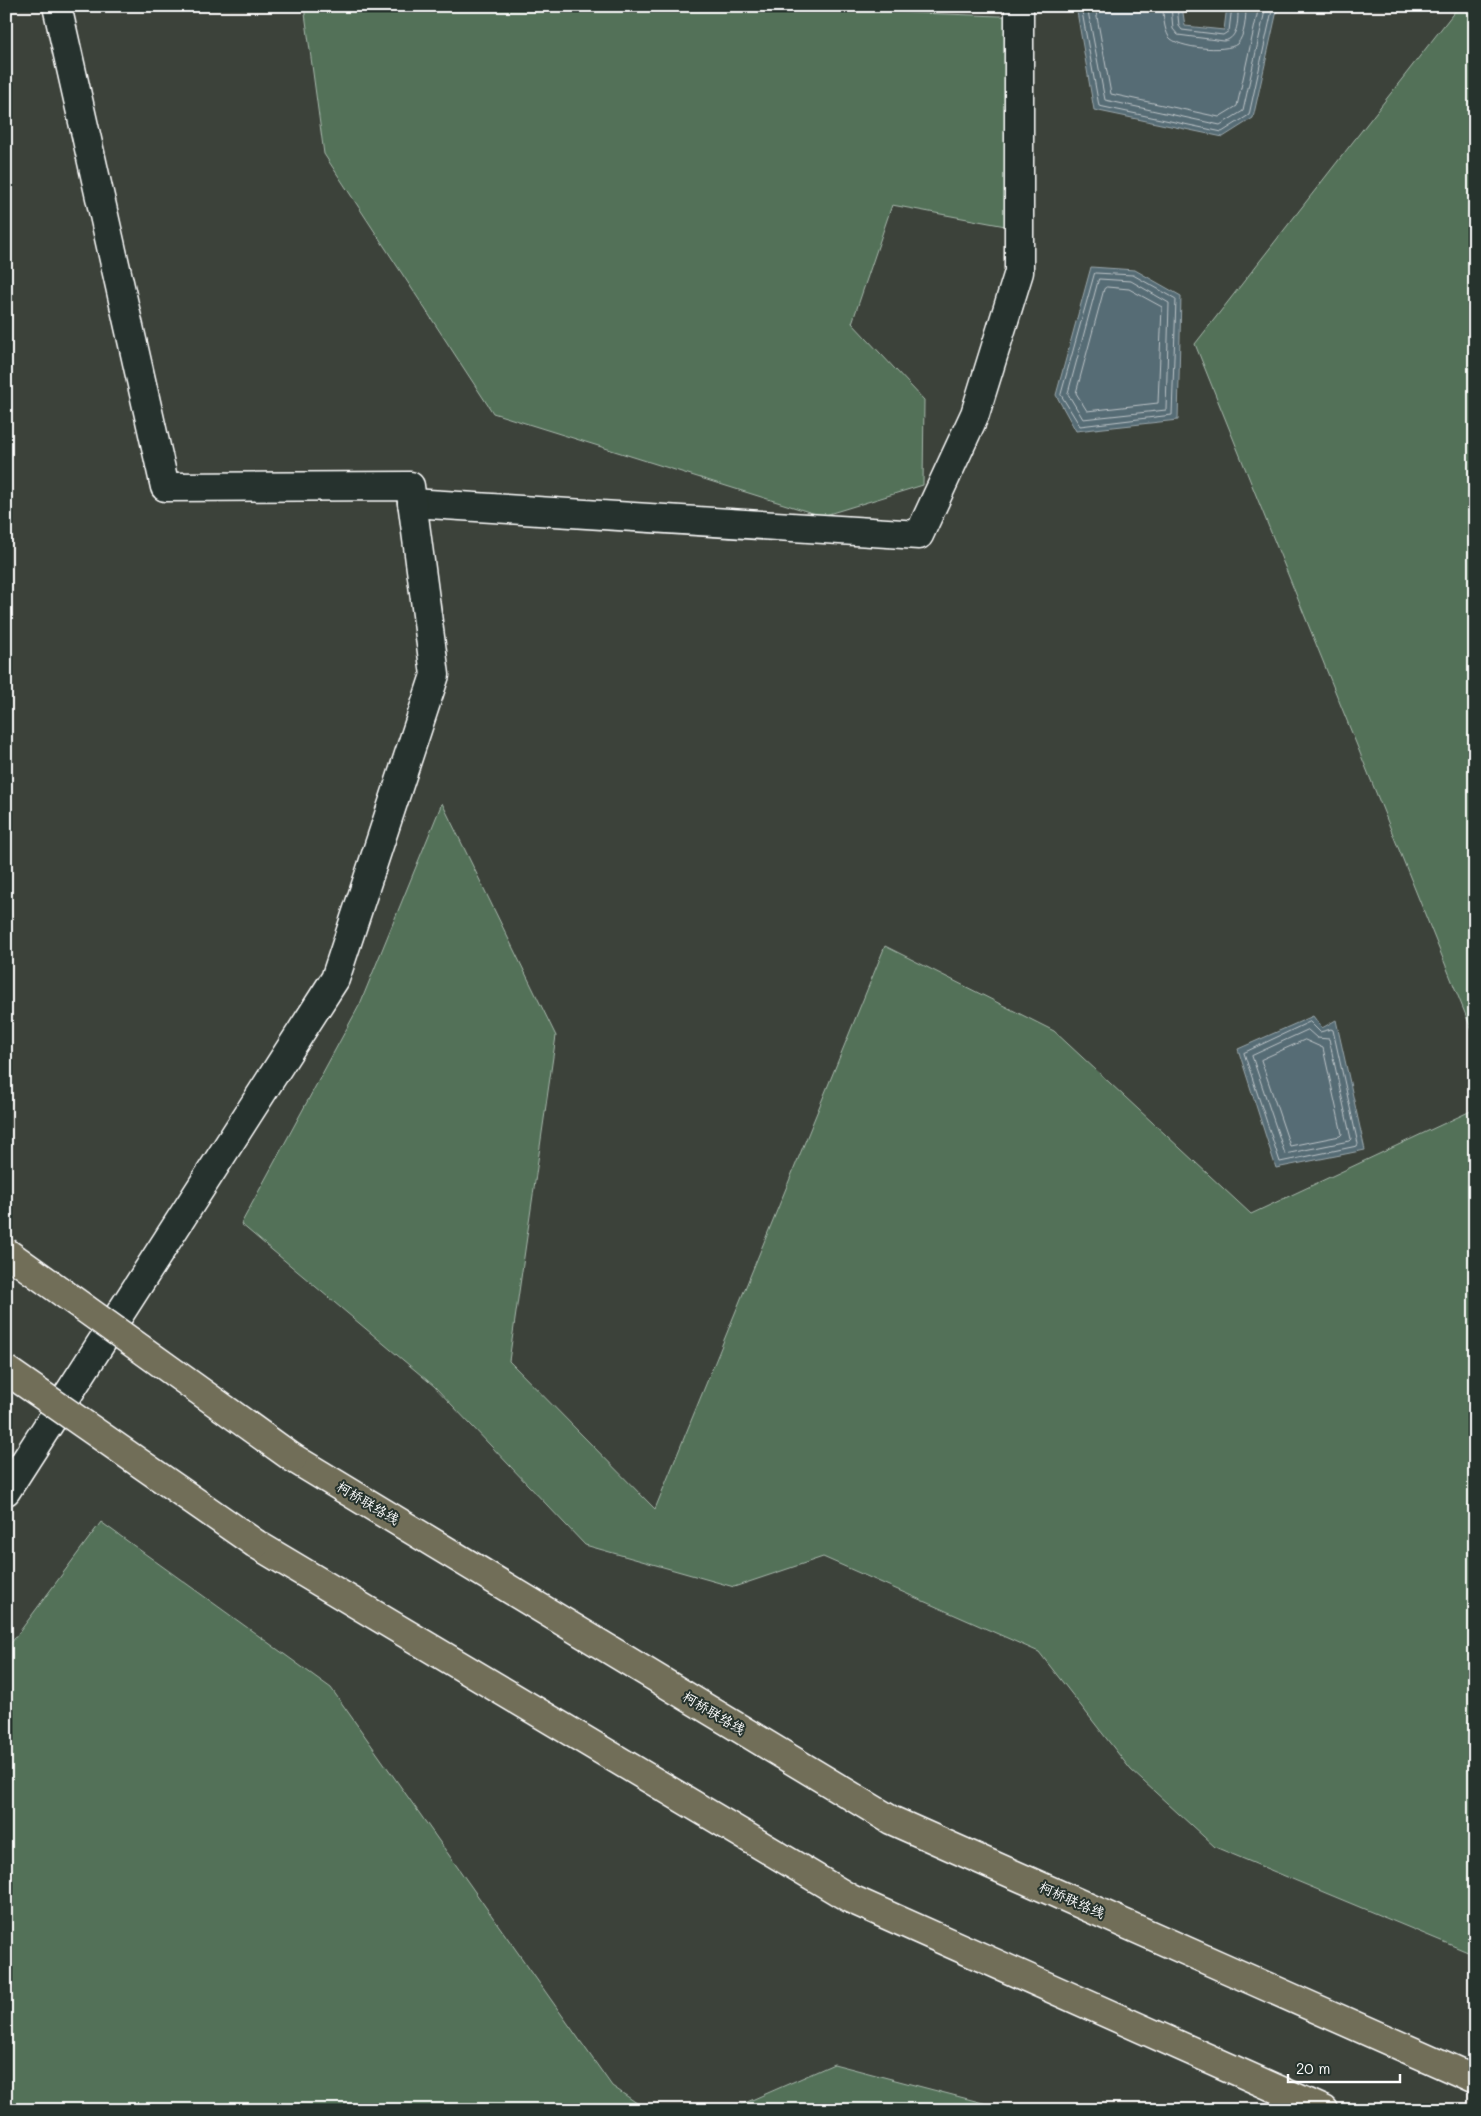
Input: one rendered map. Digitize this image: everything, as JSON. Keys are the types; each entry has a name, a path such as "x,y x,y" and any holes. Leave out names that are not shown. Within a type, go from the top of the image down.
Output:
{"highway":[{"name":"柯桥联络线","path":"6,1252 293,1458 891,1820 1475,2079"},
{"path":"6,1370 256,1544 850,1898 1324,2110"}],"street":[{"path":"6,1491 335,979 435,675 410,486 165,486 57,6"},
{"path":"412,503 919,535 976,414 1019,272 1019,6"}],"green space":[{"path":"304,6 890,6 890,12 1027,17 1027,230 892,205 852,323 924,400 923,485 822,516 493,413 324,154"},
{"path":"1459,6 1475,6 1475,1038 1195,344"},
{"path":"442,803 556,1036 509,1361 655,1509 885,946 1054,1031 1251,1214 1475,1109 1475,1955 1215,1847 1131,1770 1039,1652 823,1557 734,1587 585,1545 434,1386 241,1224 360,1004"},
{"path":"101,1522 331,1688 612,2086 647,2110 6,2110 6,1650"},
{"path":"834,2064 1010,2110 729,2110"}],"water":[{"path":"1076,6 1182,6 1185,26 1224,30 1227,6 1278,6 1253,118 1223,137 1094,110"},
{"path":"1091,267 1135,270 1181,296 1178,420 1076,431 1056,395"},
{"path":"1313,1016 1322,1028 1336,1020 1365,1150 1276,1168 1238,1049"}]}
